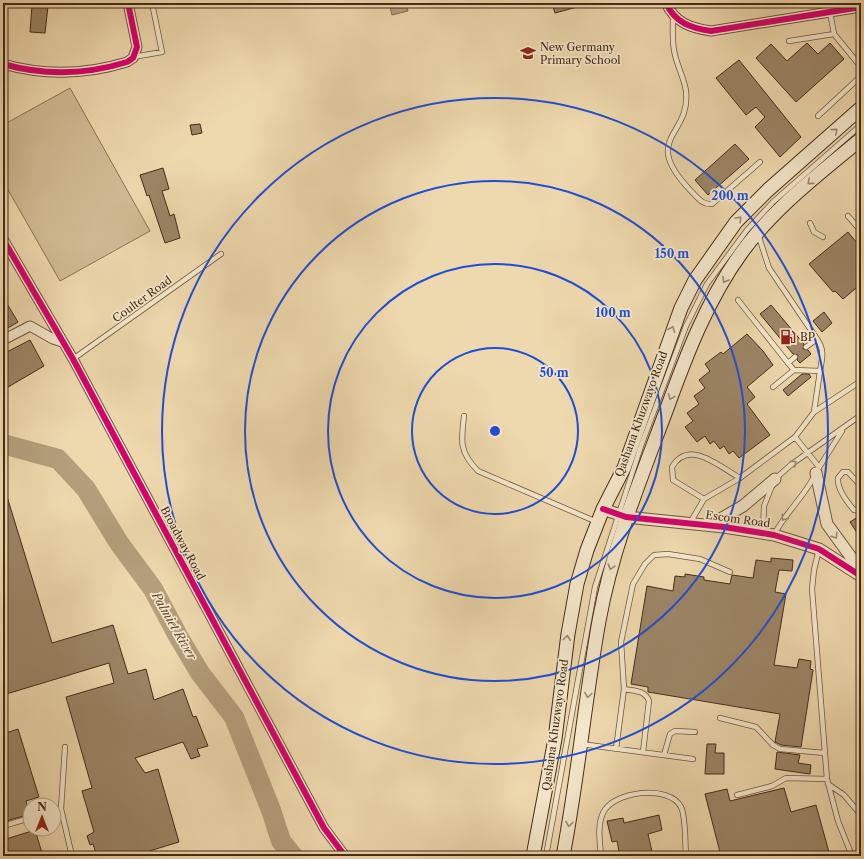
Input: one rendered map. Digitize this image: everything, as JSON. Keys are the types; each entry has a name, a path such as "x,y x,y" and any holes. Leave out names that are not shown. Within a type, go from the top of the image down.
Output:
{"main road":[{"name":"Qashana Khuzwayo Road","path":"533,856 555,739 572,605 587,550 603,509 624,468 669,336 695,280 741,217 768,190 861,108"},
{"name":"Qashana Khuzwayo Road","path":"563,856 599,621 622,515 690,345 728,274 758,232 780,209 861,139"}],"street":[{"path":"3,64 32,71 75,73 127,62 132,58 137,47 128,3"},
{"path":"666,3 673,14 688,26 711,31 861,7"},
{"name":"Broadway Road","path":"3,239 73,360 324,828 341,854"},
{"path":"3,340 30,326 53,339 62,342"},
{"path":"818,470 827,524 861,571"},
{"path":"709,525 743,506 776,479"},
{"name":"Escom Road","path":"603,509 622,515 709,525 769,534 819,549 861,576"}],"lane":[{"path":"132,58 162,52 152,3"},
{"path":"694,3 713,5 732,3"},
{"path":"830,11 834,34 861,67"},
{"path":"673,14 674,50 686,90 683,112 670,138 668,146 671,165 677,176 703,203 712,204 760,162"},
{"path":"788,41 834,34"},
{"path":"818,116 860,77 861,74"},
{"path":"546,856 589,614 604,556 622,515 674,354 707,284 746,230 773,202 861,125"},
{"path":"848,216 861,231"},
{"path":"810,223 814,232 823,237"},
{"path":"758,232 769,268 822,346 823,352 814,412"},
{"name":"Coulter Road","path":"73,360 221,254"},
{"path":"738,300 794,370"},
{"path":"806,348 816,339"},
{"path":"788,363 795,357"},
{"path":"773,387 794,370 820,371"},
{"path":"690,523 704,499 740,478 795,437 814,412 861,381"},
{"path":"769,534 764,506 776,479 807,454 861,415"},
{"path":"464,416 462,440 463,451 478,471 598,522"},
{"path":"769,534 802,497 844,428"},
{"path":"795,437 818,470"},
{"path":"704,499 673,480 672,467 682,456 689,453 701,455 740,478"},
{"path":"861,486 848,472 843,472 838,478 839,488 851,507 854,510 861,511"},
{"path":"819,549 814,570 812,589 828,782 838,821 852,856"},
{"path":"616,749 624,689 621,642 633,584 645,564 654,556 668,554 700,559 730,572"},
{"path":"624,689 646,694 649,701 644,752"},
{"path":"720,718 756,727 773,745 780,749 825,753"},
{"path":"664,755 670,734 675,731 695,732"},
{"path":"581,744 693,759"},
{"path":"62,797 65,747"},
{"path":"737,795 772,786 786,778 828,782 844,796 861,816"},
{"path":"601,856 600,827 606,808 621,798 658,793 669,795 676,800 682,809 686,856"},
{"path":"62,813 72,856"},
{"path":"3,826 22,820"}],"shaded area":[{"path":"70,88 150,231 60,281 3,181 3,125"}],"water":[{"path":"389,3 406,3 408,11 392,15"}],"building":[{"path":"552,3 581,3 581,6 555,13"},
{"path":"32,5 48,6 45,33 30,32"},
{"path":"807,43 818,54 830,43 844,59 796,102 756,58 771,44 787,61"},
{"path":"739,60 801,137 780,157 755,127 765,117 756,107 746,115 716,78"},
{"path":"200,124 202,133 192,135 190,125"},
{"path":"735,144 749,159 708,195 695,180"},
{"path":"163,168 169,189 162,191 170,216 174,214 180,238 165,243 149,195 147,196 140,175"},
{"path":"848,232 861,248 861,284 843,299 835,291 833,292 809,264"},
{"path":"3,297 18,322 3,331"},
{"path":"771,305 804,344 803,349 808,350 811,354 800,363 797,360 798,355 793,354 760,314"},
{"path":"824,312 832,323 822,332 813,321"},
{"path":"747,334 763,351 773,365 747,387 755,397 747,404 770,435 739,458 733,451 729,454 724,446 720,449 714,441 710,444 705,436 697,442 685,427 693,421 687,413 699,404 694,396 705,388 699,380 710,371 705,364 721,352 723,354"},
{"path":"30,340 44,366 3,390 3,354"},
{"path":"802,374 809,374 811,377 788,396 783,390"},
{"path":"3,490 5,490 52,643 113,625 128,674 146,669 154,700 183,689 193,717 196,716 208,746 197,749 200,756 191,759 183,742 135,758 145,773 158,769 179,842 133,856 97,856 93,844 90,845 87,836 94,832 82,791 92,788 66,697 114,683 109,663 3,695"},
{"path":"861,515 861,539 850,522"},
{"path":"771,558 793,560 792,571 779,570 775,592 786,594 774,665 797,668 799,659 811,661 810,669 813,670 801,747 781,745 775,742 780,714 648,692 648,687 631,684 647,586 673,591 675,576 685,577 685,574 704,577 704,580 730,584 732,575 753,578 756,560 771,562"},
{"path":"18,729 39,797 22,797 22,816 3,822 3,734"},
{"path":"707,744 716,744 715,753 724,753 724,774 705,774"},
{"path":"777,752 800,755 798,763 811,765 810,774 775,769"},
{"path":"784,788 791,812 816,805 830,856 721,856 705,794 727,789 730,801"},
{"path":"659,815 662,830 648,834 653,856 620,856 617,841 612,842 607,821 623,818 624,823"},
{"path":"22,834 22,837 37,837 43,856 3,856 3,840"}],"waterway":[{"name":"Palmiet River","path":"3,444 58,459 86,489 119,543 153,589 200,673 234,717 271,810 281,841 293,856"}],"cycle path":[{"path":"3,64 34,71 80,72 127,62 133,58 137,47 128,3"},
{"path":"666,3 679,20 690,26 711,31 861,7"},
{"path":"3,239 73,359 324,828 345,856"},
{"path":"603,509 626,517 724,527 774,535 819,549 861,576"}],"place":[{"name":"New Germany Primary School","path":"528,53"},
{"name":"BP","path":"788,337"}]}
